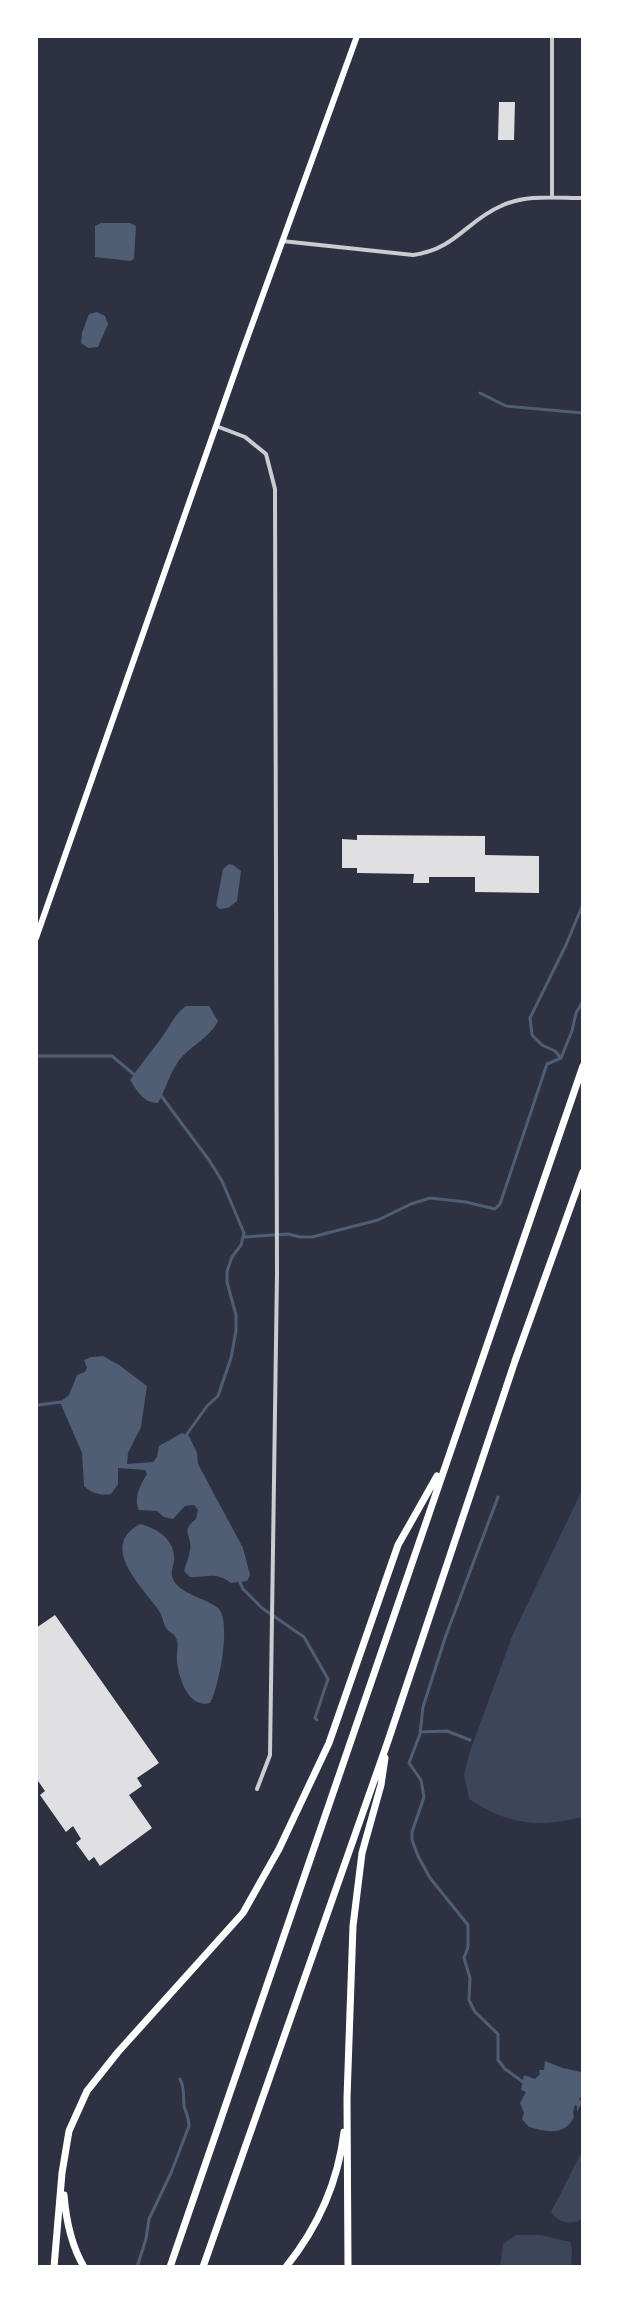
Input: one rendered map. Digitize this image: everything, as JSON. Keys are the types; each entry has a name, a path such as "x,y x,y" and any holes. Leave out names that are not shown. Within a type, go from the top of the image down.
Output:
{"highway":[{"path":"170,2267 583,1066"},
{"path":"203,2267 583,1172"},
{"path":"54,2267 69,2131 87,2091 243,1913 279,1849 329,1743 398,1545 446,1460"},
{"path":"348,2267 347,2098 353,1926 362,1853 381,1785 388,1741"},
{"path":"286,2267 304,2245 326,2205 337,2169 347,2098"},
{"path":"62,2173 66,2218 75,2253 84,2267"}],"main road":[{"path":"36,938 357,36"}],"street":[{"path":"552,36 552,198"},
{"path":"282,241 398,255 428,253 459,237 501,205 530,199 583,198"},
{"path":"216,426 245,437 266,454 275,489 277,1274 270,1755 257,1789"}],"shaded area":[{"path":"101,223 130,223 136,226 134,258 131,261 95,257 95,226"},
{"path":"97,312 105,316 108,324 98,347 88,348 81,343 82,333 89,314"},
{"path":"229,864 241,871 237,901 228,908 220,909 216,906 223,869"},
{"path":"186,1006 209,1006 218,1021 178,1062 158,1103 149,1101 141,1096 130,1080"},
{"path":"103,1356 147,1386 141,1427 128,1453 127,1464 153,1462 159,1446 182,1433 189,1436 197,1453 198,1464 243,1548 250,1575 247,1581 231,1583 216,1576 190,1577 184,1571 190,1545 187,1531 196,1519 198,1510 194,1505 185,1506 173,1519 157,1511 139,1510 137,1496 147,1474 145,1470 118,1468 118,1484 111,1494 96,1493 84,1486 82,1453 60,1402 69,1395 77,1375 85,1372 84,1360"},
{"path":"583,1488 583,1817 524,1822 497,1814 469,1799 464,1774 513,1634"},
{"path":"140,1524 159,1532 169,1541 174,1554 172,1574 176,1584 213,1604 222,1615 223,1654 210,1703 196,1701 186,1690 178,1667 176,1639 166,1628 160,1613 135,1579 123,1556 123,1544 128,1533"},
{"path":"545,2061 583,2075 583,2095 579,2099 582,2102 577,2112 575,2105 574,2117 561,2130 529,2127 522,2119 524,2113 520,2103 526,2092 521,2090 524,2075 535,2079 540,2074 539,2070 544,2070"},
{"path":"583,2149 583,2218 566,2222 551,2212"},
{"path":"516,2235 541,2235 570,2242 571,2267 500,2267 503,2244"}],"building":[{"path":"499,102 515,102 514,140 498,140"},
{"path":"357,835 485,836 485,855 539,856 539,893 475,892 475,877 429,877 429,883 413,883 414,874 357,873 357,868 342,868 342,839 357,840"},
{"path":"55,1615 159,1763 137,1778 142,1786 129,1795 152,1828 100,1866 94,1857 89,1861 76,1843 81,1839 73,1826 66,1832 40,1795 45,1791 36,1778 36,1628"}],"waterway":[{"path":"480,393 506,406 583,413"},
{"path":"560,1057 532,1035 530,1018 583,904"},
{"path":"244,1237 288,1234 312,1237 378,1220 430,1198 495,1209 500,1204 547,1064 561,1058 583,1001"},
{"path":"36,1056 112,1056 137,1077"},
{"path":"159,1093 222,1181 244,1233 227,1271 236,1315 231,1358 218,1396 187,1434"},
{"path":"38,1405 61,1402"},
{"path":"498,1497 445,1638 423,1707 420,1734 409,1763 421,1780 424,1797 412,1840 430,1878 468,1925 468,1947 464,1958 470,1978 469,2000 475,2012 498,2034 498,2060 523,2082"},
{"path":"239,1580 243,1589 262,1608 304,1637 328,1679 315,1718 317,1720"},
{"path":"420,1732 447,1731 470,1740"},
{"path":"137,2267 149,2219 189,2126 180,2079"}]}
